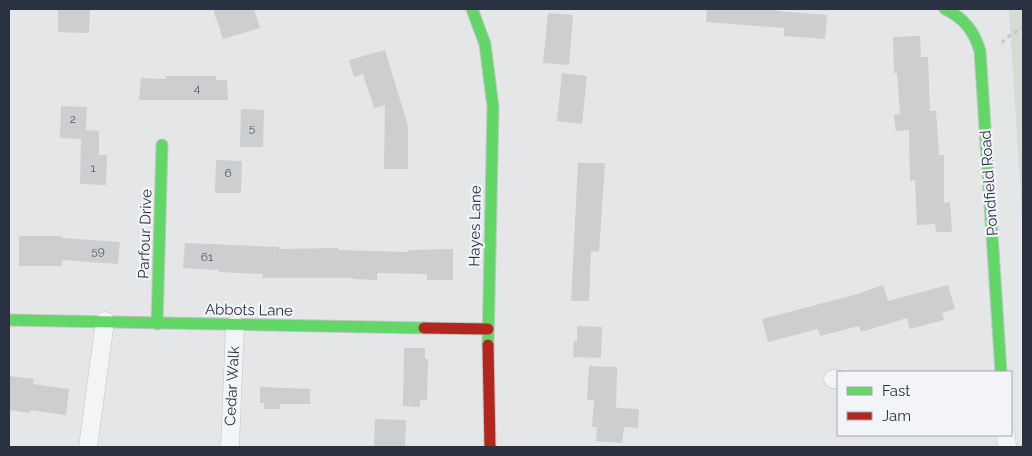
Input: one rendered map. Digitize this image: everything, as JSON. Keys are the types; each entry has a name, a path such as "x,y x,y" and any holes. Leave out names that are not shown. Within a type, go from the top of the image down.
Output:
{"street":[{"name":"Hayes Lane","path":"472,9 484,44 493,107 488,330 490,447"},
{"name":"Pondfield Road","path":"945,9 954,13 966,23 976,35 980,50 1001,371"},
{"name":"Parfour Drive","path":"157,324 162,145"},
{"name":"Abbots Lane","path":"9,320 488,330"},
{"path":"88,447 104,321"},
{"name":"Cedar Walk","path":"230,447 235,324"}],"shaded area":[{"path":"1009,9 1023,9 1023,231"}],"building":[{"path":"58,9 90,9 89,33 58,32"},
{"path":"213,9 254,9 260,28 223,39"},
{"path":"707,9 777,9 777,11 827,15 825,39 784,36 784,28 706,22"},
{"path":"548,13 573,15 569,65 543,63"},
{"path":"920,36 921,57 928,57 930,111 936,111 939,155 944,155 944,203 950,202 952,232 936,232 935,224 917,225 915,180 910,181 909,130 896,131 894,115 900,114 897,73 894,73 893,37"},
{"path":"385,50 408,126 408,169 384,169 385,105 374,108 363,74 354,77 349,60"},
{"path":"562,73 587,76 582,124 557,121"},
{"path":"166,76 216,76 216,80 227,80 228,100 139,100 141,78 166,79"},
{"path":"61,106 87,107 86,130 99,131 99,155 107,155 106,185 80,184 81,139 60,138"},
{"path":"241,109 264,110 263,147 240,147"},
{"path":"216,160 242,161 241,193 215,193"},
{"path":"578,163 605,163 599,252 591,251 589,301 571,301"},
{"path":"19,236 62,236 62,238 120,242 118,264 62,260 62,266 19,266"},
{"path":"185,243 279,247 279,249 338,248 338,250 408,252 408,250 453,249 453,280 427,280 427,274 377,273 377,280 353,278 262,278 263,274 183,268"},
{"path":"883,285 888,301 948,285 955,309 942,313 944,320 910,329 907,318 861,332 859,326 820,336 818,329 768,342 762,319 854,295"},
{"path":"577,326 602,327 601,358 573,357 574,341 577,341"},
{"path":"404,348 425,348 425,359 428,359 427,400 420,400 420,407 403,406"},
{"path":"589,366 617,367 616,408 639,409 638,428 624,427 622,443 596,441 597,427 592,427 594,400 587,400"},
{"path":"9,376 34,379 33,384 69,389 66,415 30,410 30,413 9,410"},
{"path":"260,387 310,389 310,404 280,404 280,409 264,409 264,403 260,403"},
{"path":"375,419 406,420 405,447 374,447"}],"traffic: fast":[{"path":"472,9 485,44 493,107 488,345"},
{"path":"945,9 963,21 975,37 980,51 1001,371"},
{"path":"157,324 162,145"},
{"path":"9,320 424,328"}],"traffic: jam":[{"path":"424,328 488,329"},
{"path":"488,345 490,447"}]}
